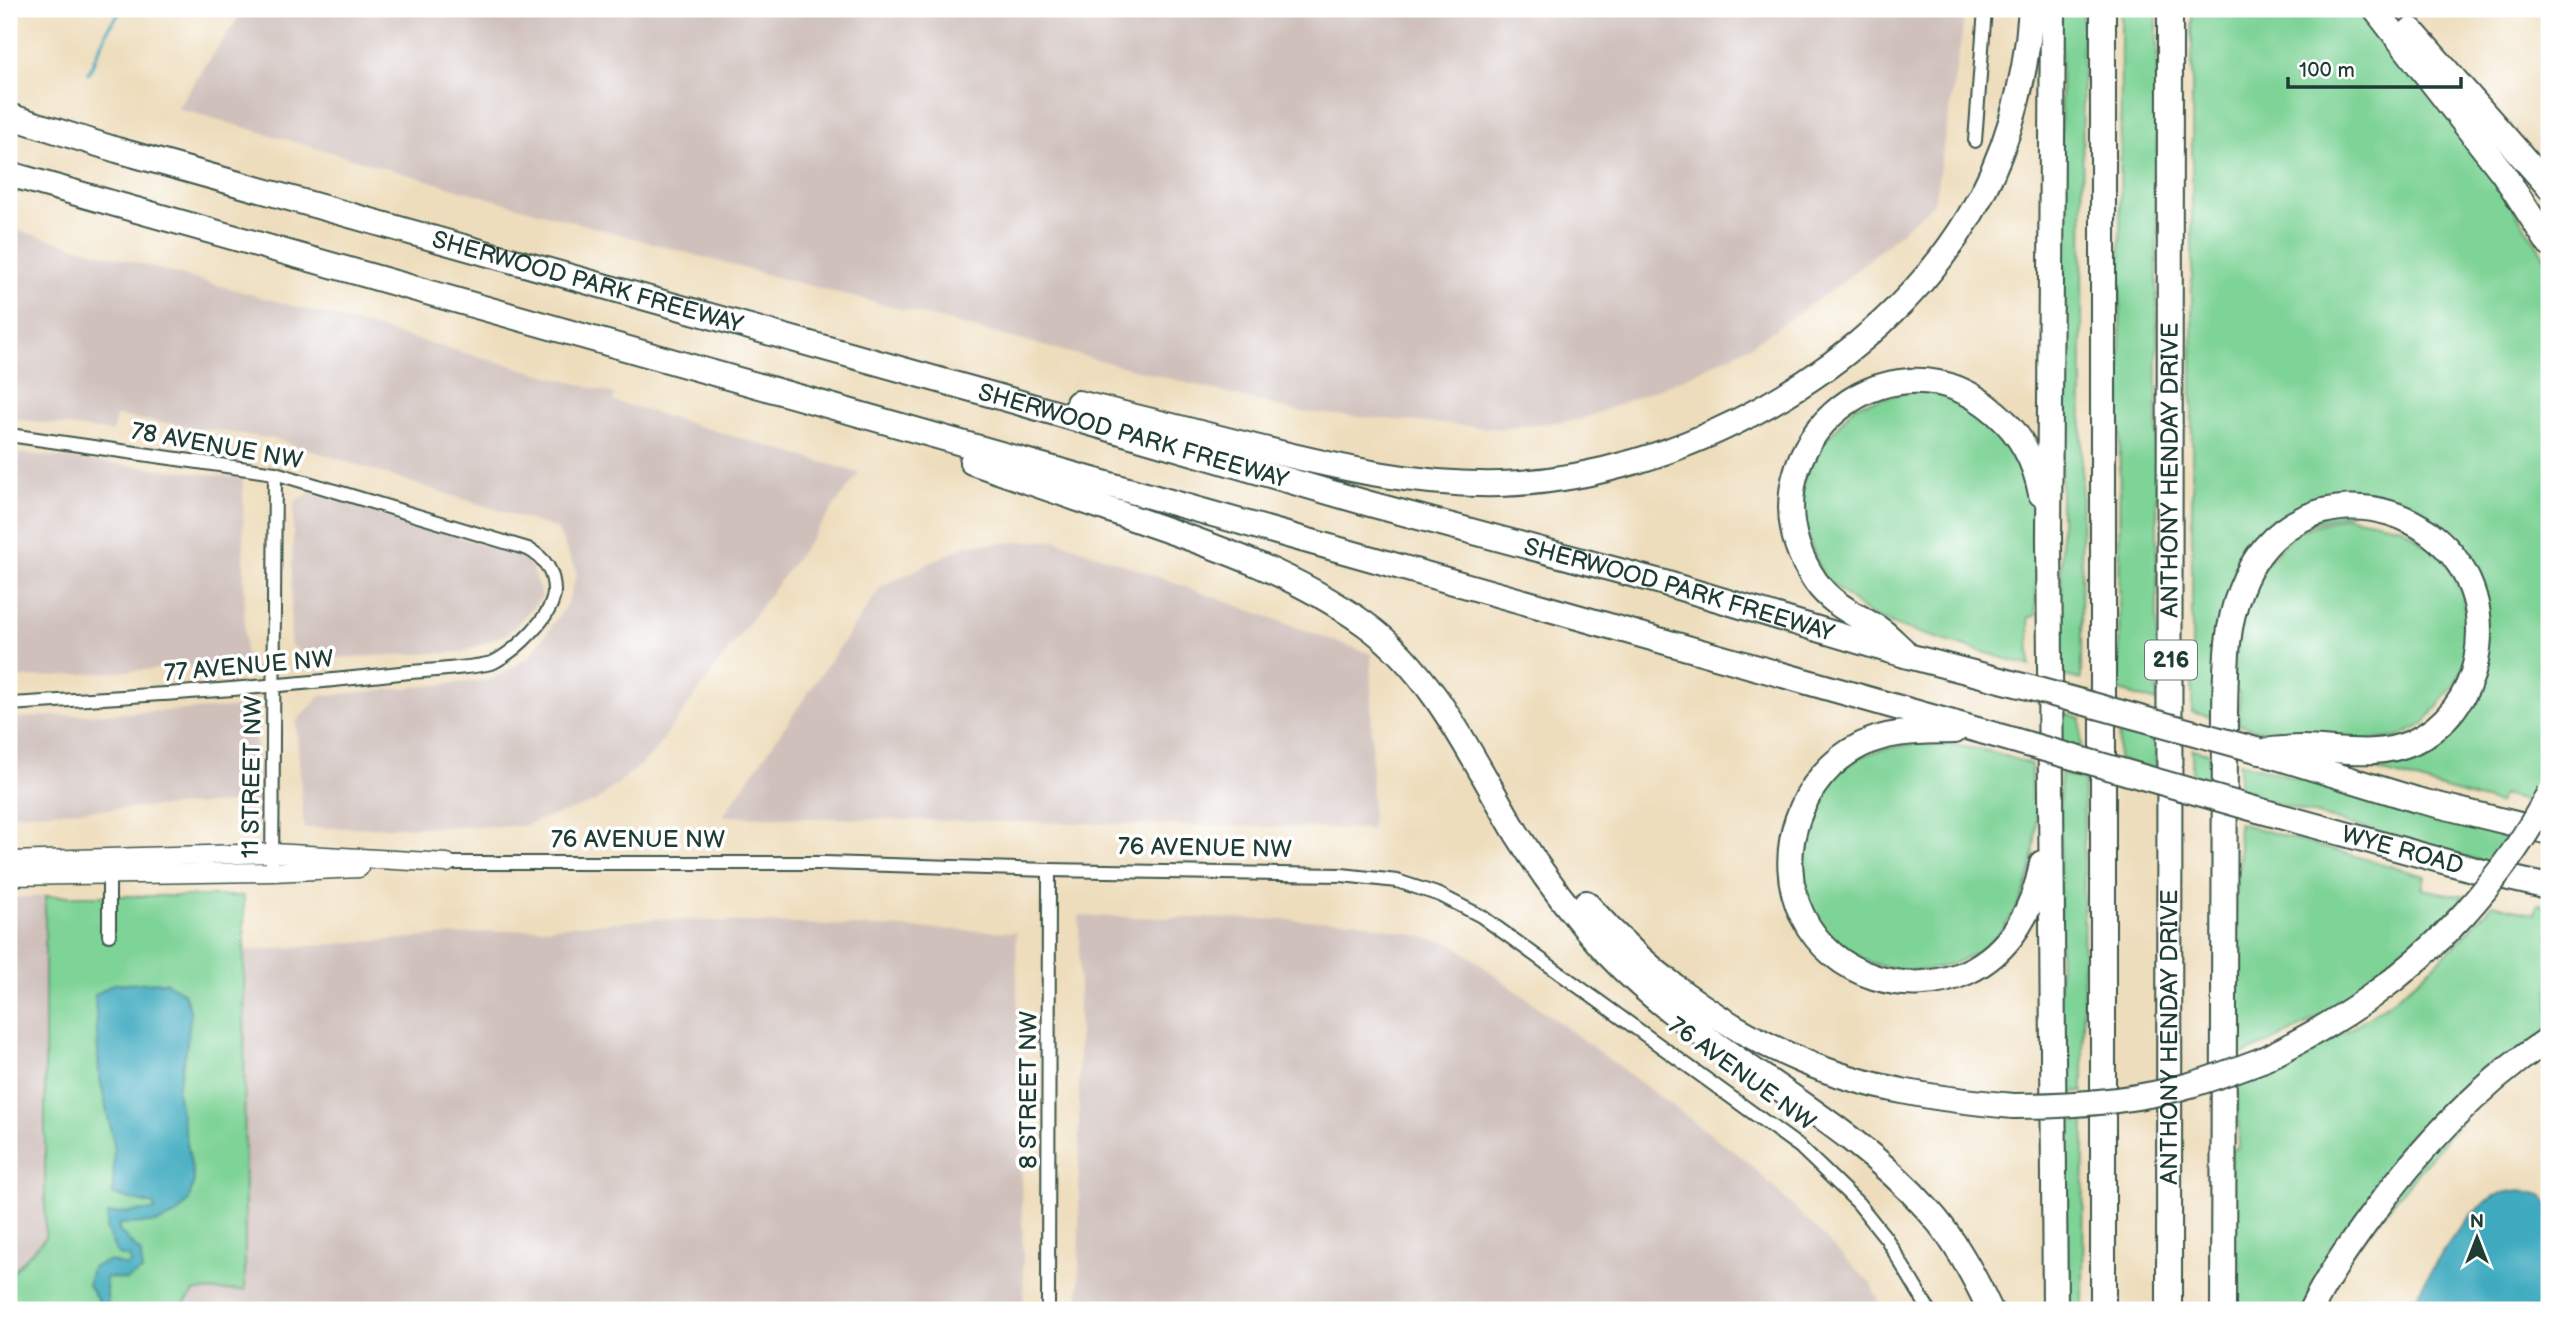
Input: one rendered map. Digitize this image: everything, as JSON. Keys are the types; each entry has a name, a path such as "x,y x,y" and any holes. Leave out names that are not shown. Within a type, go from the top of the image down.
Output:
{"highway":[{"path":"1000,397 1072,401 1365,473 1437,482 1502,484 1549,478 1593,471 1668,450 1752,414 1801,385 1874,329 1915,288 1969,217 2002,150 2023,73 2031,9"},
{"path":"2053,9 2049,537 2055,1310"},
{"path":"2103,9 2103,1310"},
{"name":"ANTHONY HENDAY DRIVE","path":"2169,1310 2170,9"},
{"path":"2375,9 2503,173 2549,244"},
{"path":"2392,9 2549,187"},
{"path":"9,99 117,150"},
{"name":"SHERWOOD PARK FREEWAY","path":"9,116 117,150 1000,397 1370,504 1661,582 1909,656 2260,751"},
{"path":"9,174 1980,730"},
{"path":"9,186 86,196"},
{"path":"1909,656 1882,631 1832,600 1818,584 1798,551 1791,517 1795,473 1813,435 1829,417 1845,404 1884,385 1909,381 1937,383 1962,390 1983,401 2004,419 2029,455 2037,476 2049,537"},
{"path":"916,431 948,454 1226,550 1272,569 1320,594 1367,625 1422,679 1538,866 1606,952 1648,993 1681,1020 1839,1130 1905,1186 1952,1241 1990,1310"},
{"path":"2222,1310 2225,711 2231,621 2240,590 2259,556 2284,530 2308,516 2332,508 2355,507 2391,512 2421,526 2449,552 2472,591 2478,618 2479,646 2462,700 2440,723 2412,742 2376,752 2303,748 2260,751"},
{"path":"1980,730 1884,736 1861,745 1825,772 1802,807 1794,830 1791,852 1791,874 1796,897 1803,918 1818,940 1849,967 1884,981 1902,984 1936,983 1973,969 2005,944 2018,928 2034,894 2051,833"},
{"name":"WYE ROAD","path":"1980,730 2258,810 2472,869 2549,887"},
{"path":"1466,747 1535,841 1602,921 1647,965 1692,999 1766,1043 1801,1061 1835,1073 1952,1100 2014,1106 2069,1105 2188,1086 2262,1060 2323,1029 2387,986 2440,941 2507,863 2549,793"},
{"path":"2260,751 2417,800 2549,832"},
{"path":"2311,1310 2343,1255 2408,1165 2510,1065 2549,1039"}],"street":[{"path":"1975,141 1985,9"},
{"name":"78 AVENUE NW","path":"9,435 275,473 534,553 550,568 554,579 554,597 526,639 492,663"},
{"name":"11 STREET NW","path":"272,872 275,473"},
{"name":"77 AVENUE NW","path":"9,704 275,687 492,663"},
{"name":"76 AVENUE NW","path":"9,861 273,853 447,863"},
{"name":"76 AVENUE NW","path":"9,876 272,872 447,863 825,863 1373,877 1397,881 1440,895 1481,916 1774,1126 1821,1165 1858,1203 1886,1238 1929,1310"},
{"name":"8 STREET NW","path":"1048,1310 1049,870"},
{"path":"109,876 109,935"}],"shaded area":[{"path":"244,9 1964,9 1934,203 1843,282 1753,344 1685,378 1582,419 1502,429 1300,412 764,274 177,108"},
{"path":"9,228 615,394 613,401 859,473 650,757 595,802 522,826 304,828 296,722 320,696 489,680 529,658 567,604 577,574 557,529 275,439 116,416 113,432 9,418"},
{"path":"9,452 243,478 245,663 9,679"},
{"path":"311,492 528,559 542,597 509,633 463,652 309,659 290,644 294,502"},
{"path":"1056,540 1371,654 1372,829 723,816 881,587 967,545"},
{"path":"255,707 257,802 9,814 9,718"},
{"path":"45,896 45,1239 9,1276 9,898"},
{"path":"1079,916 1355,921 1453,944 1747,1161 1871,1284 1883,1310 1079,1310"},
{"path":"657,919 1016,932 1024,1310 178,1310 195,1291 245,1290 244,951"}],"green space":[{"path":"2061,9 2083,9 2081,680 2061,675"},
{"path":"2121,9 2157,9 2157,702 2119,691"},
{"path":"2192,9 2362,9 2472,146 2543,254 2549,268 2549,770 2532,803 2502,795 2499,804 2348,762 2448,723 2483,604 2385,502 2261,538 2216,719 2192,712"},
{"path":"1919,389 1977,406 2017,450 2036,504 2036,616 2029,617 2030,666 1899,627 1870,615 1823,577 1799,515 1806,465 1855,405"},
{"path":"2346,516 2402,527 2444,559 2463,595 2469,634 2463,668 2456,683 2423,725 2396,738 2315,744 2239,725 2239,692 2230,692 2246,589 2294,532"},
{"path":"2059,712 2081,718 2081,748 2060,742"},
{"path":"2119,728 2156,739 2156,770 2118,760"},
{"path":"1938,742 1992,752 2031,764 2031,799 2037,800 2035,840 2028,879 2019,904 1991,940 1957,962 1919,970 1881,966 1847,950 1821,925 1805,890 1803,848 1807,827 1825,787 1846,766 1883,749"},
{"path":"2192,749 2217,755 2216,786 2192,780"},
{"path":"2239,762 2510,839 2492,864 2239,793"},
{"path":"2060,773 2084,779 2083,1092 2059,1094"},
{"path":"2238,823 2425,876 2422,889 2466,897 2419,945 2351,997 2284,1036 2237,1056 2237,974 2229,972 2231,870 2240,868"},
{"path":"45,896 244,896 245,1290 195,1291 178,1310 9,1310 9,1276 45,1238"},
{"path":"2492,904 2535,914 2538,904 2549,906 2549,1035 2510,1061 2304,1310 2231,1310 2231,1150 2239,1147 2237,1082 2311,1050 2377,1011 2437,963"},
{"path":"2084,1117 2083,1310 2060,1310 2060,1118"}],"water":[{"path":"166,982 184,993 191,1013 177,1090 194,1180 189,1200 176,1215 157,1223 119,1224 119,1231 141,1253 142,1271 126,1280 105,1278 108,1303 106,1310 98,1310 101,1305 88,1285 92,1267 109,1261 126,1266 131,1263 129,1257 118,1255 106,1230 108,1214 155,1210 154,1205 113,1195 114,1145 99,1074 95,995 113,984"},
{"path":"2521,1190 2542,1195 2549,1205 2547,1310 2409,1310 2447,1245 2471,1215 2499,1194"}],"waterway":[{"path":"88,74 110,25 123,9"},
{"path":"9,254 15,240"}]}
